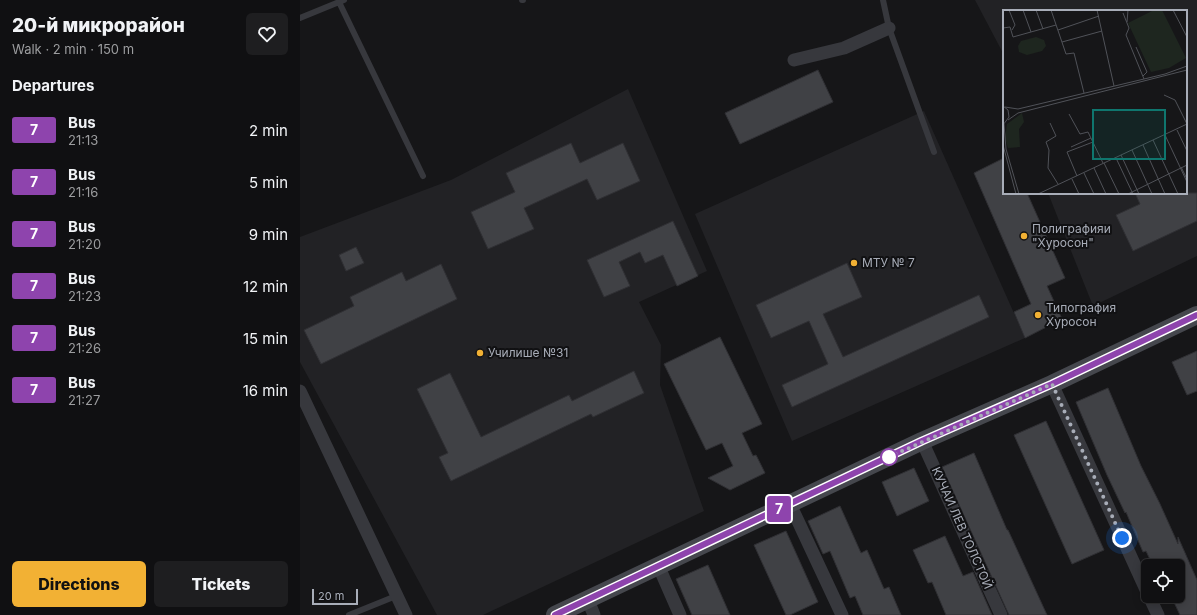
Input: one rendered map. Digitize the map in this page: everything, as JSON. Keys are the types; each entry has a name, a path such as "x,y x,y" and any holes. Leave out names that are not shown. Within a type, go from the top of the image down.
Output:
{"main road":[{"path":"555,615 591,608 658,565 922,441 1052,384 1197,315"}],"street":[{"path":"794,60 844,48 889,28"},
{"path":"1052,384 1141,578"},
{"path":"302,398 406,615"},
{"name":"КУЧАИ ЛЕВ ТОЛСТОЙ","path":"922,441 1001,615"},
{"path":"790,504 842,615"},
{"path":"658,565 680,615"},
{"path":"1153,603 1158,615"}],"lane":[{"path":"883,0 889,28 934,152"},
{"path":"300,18 341,1 423,176"},
{"path":"349,615 396,596"}],"shaded area":[{"path":"975,0 1197,0 1197,256 1093,306 1048,194 1187,194 1187,10 1003,10 1003,53"},
{"name":"Училише №31","path":"628,89 707,271 639,302 661,345 660,385 704,511 483,615 437,615 300,362 300,237 451,180"},
{"name":"МТУ № 7","path":"924,111 1025,338 792,441 695,214"}],"building":[{"path":"818,70 833,102 740,144 725,113"},
{"path":"571,143 580,163 623,143 640,181 597,200 587,179 524,208 534,229 488,249 471,212 515,192 506,173"},
{"name":"Полиграфияи \"Хуросон\"","path":"1003,158 1003,194 1027,194 1065,278 1047,286 1062,319 1025,338 1014,312 1031,304 974,173"},
{"path":"1197,193 1197,221 1133,251 1116,215 1140,204 1135,194"},
{"path":"673,221 698,276 677,286 663,255 645,263 640,252 619,262 630,286 604,297 587,260"},
{"path":"356,247 364,263 346,271 339,255"},
{"path":"847,263 862,297 823,314 843,357 979,295 989,317 792,407 782,385 828,364 809,321 771,338 756,305"},
{"path":"441,264 457,299 321,364 304,330 354,306 350,297 402,272 406,281"},
{"path":"720,337 762,424 742,433 753,456 756,455 765,473 730,490 708,478 733,466 722,443 706,450 664,364"},
{"path":"1197,351 1197,391 1187,395 1172,362"},
{"path":"634,371 644,393 593,417 591,414 451,481 439,457 448,453 417,389 450,373 481,437 569,395 572,401"},
{"path":"1108,388 1141,466 1178,544 1178,537 1197,580 1197,615 1180,615 1174,603 1185,603 1185,559 1150,559 1146,551 1143,552 1126,512 1125,513 1107,475 1076,402"},
{"path":"1046,421 1104,550 1072,564 1014,435"},
{"path":"974,453 1007,530 1047,615 1009,615 942,467"},
{"path":"914,468 929,501 897,516 882,482"},
{"path":"840,506 861,553 867,550 884,589 889,587 901,615 863,615 855,596 850,598 830,551 823,554 808,521"},
{"path":"786,531 818,602 790,615 786,615 754,545"},
{"path":"945,536 963,576 973,572 992,615 946,615 932,582 928,583 913,550"},
{"path":"708,565 730,615 692,615 676,579"}],"bus line":[{"name":"7","path":"555,615 922,441 1052,384 1197,315"}],"place":[{"name":"Полиграфияи \"Хуросон\"","path":"1024,236"},
{"name":"МТУ № 7","path":"854,263"},
{"name":"Типография Хуросон","path":"1038,315"},
{"name":"Училише №31","path":"480,353"}],"route":[{"path":"889,457 1052,384 1122,538"}]}
